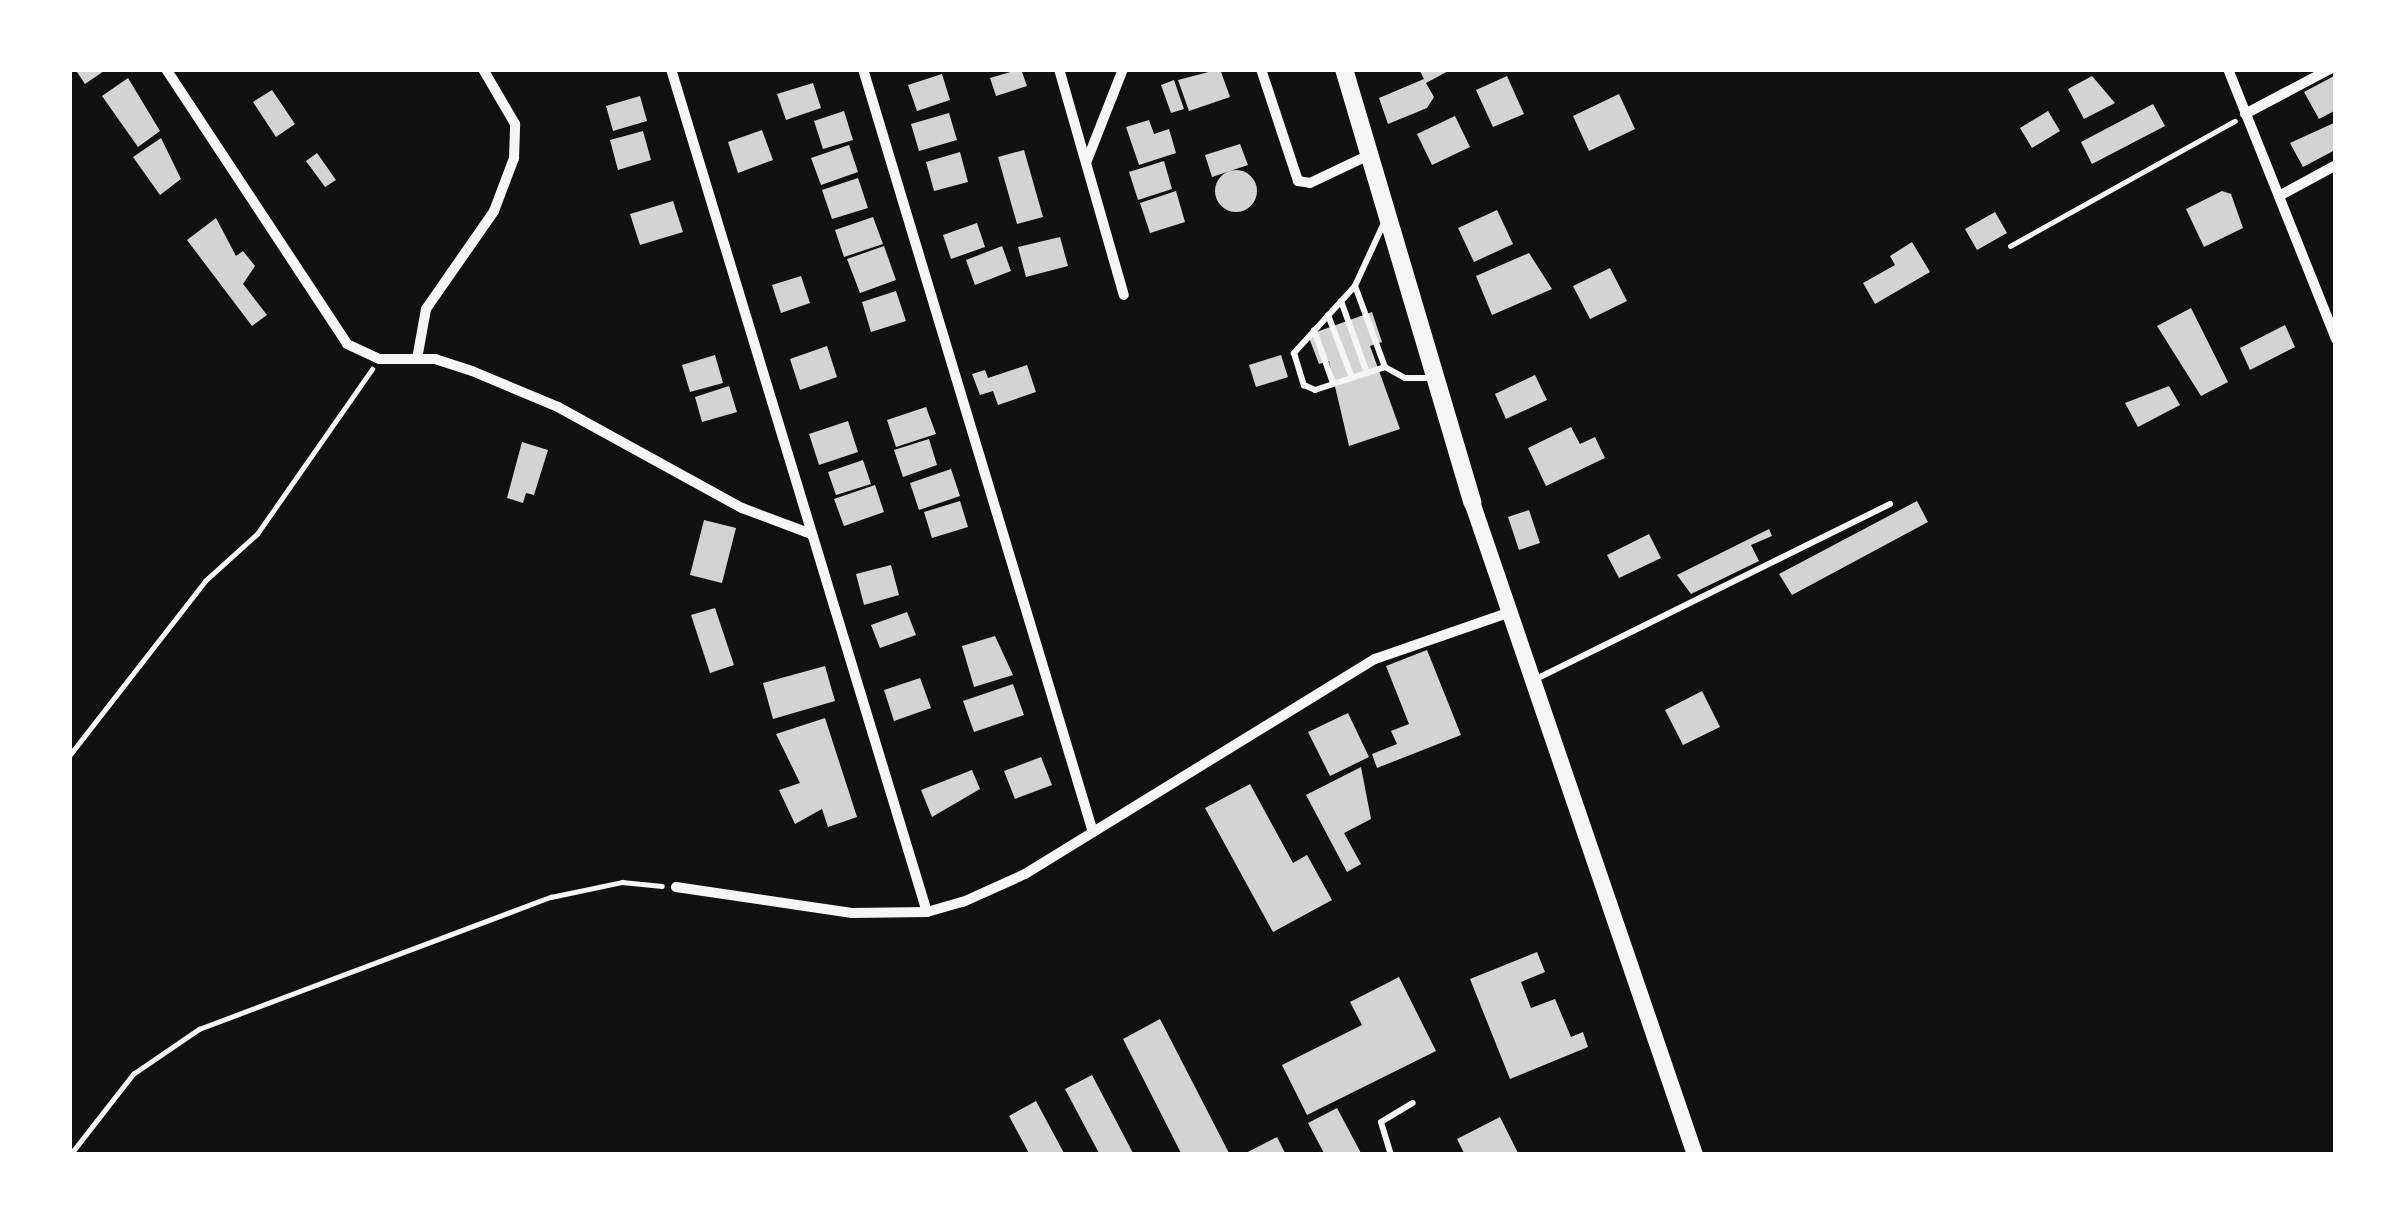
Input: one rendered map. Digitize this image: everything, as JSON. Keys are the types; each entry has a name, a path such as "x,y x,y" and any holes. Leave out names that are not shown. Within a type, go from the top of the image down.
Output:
{"highway":[{"path":"1344,69 1472,502"}],"main road":[{"path":"1472,502 1527,683 1695,1155"}],"street":[{"path":"166,69 347,344 379,359 418,359 558,407 742,508 811,534"},
{"path":"418,359 426,309 494,211 514,158 515,124 483,69"},
{"path":"671,69 927,912"},
{"path":"863,69 1093,832"},
{"path":"1059,69 1124,295"},
{"path":"1086,163 1123,69"},
{"path":"1261,69 1298,181 1310,183 1367,156"},
{"path":"2228,69 2336,339"},
{"path":"2245,114 2330,69"},
{"path":"2279,196 2336,165"},
{"path":"676,887 852,913 927,912 993,890 1376,659 1504,614"}],"lane":[{"path":"1385,216 1355,286 1294,353 1304,385 1333,384 1385,367 1413,380 1436,376"},
{"path":"1355,286 1385,367"},
{"path":"1341,301 1366,373"},
{"path":"1328,315 1352,378"},
{"path":"1313,331 1333,384"},
{"path":"1527,683 1890,504"},
{"path":"1391,1155 1381,1122 1413,1103"}],"path":[{"path":"2010,246 2153,172 2245,114"},
{"path":"69,756 205,581 257,534 379,359"},
{"path":"70,1155 133,1074 199,1029 551,897 622,882 676,887"}],"building":[{"path":"75,69 107,69 85,84"},
{"path":"1021,69 1027,86 996,96 990,78"},
{"path":"1220,69 1230,97 1189,111 1178,80"},
{"path":"1419,69 1452,69 1426,83 1434,97 1427,108 1388,124 1379,98 1424,79"},
{"path":"942,74 950,100 917,111 908,85"},
{"path":"2336,75 2336,110 2319,119 2304,92"},
{"path":"1507,76 1524,114 1493,127 1476,90"},
{"path":"2092,76 2115,103 2084,119 2068,89"},
{"path":"128,78 160,131 138,147 102,96"},
{"path":"1174,80 1184,109 1171,113 1161,85"},
{"path":"813,83 821,108 786,120 777,94"},
{"path":"272,90 295,124 276,137 253,102"},
{"path":"1619,94 1635,129 1589,151 1573,116"},
{"path":"640,96 647,121 613,131 606,106"},
{"path":"2153,104 2165,126 2092,164 2081,142"},
{"path":"844,111 853,140 823,149 814,121"},
{"path":"2048,111 2060,131 2032,148 2020,128"},
{"path":"949,113 957,140 919,151 911,124"},
{"path":"1455,116 1470,147 1432,165 1417,134"},
{"path":"1149,120 1154,134 1169,129 1176,153 1139,165 1126,127"},
{"path":"2336,122 2335,150 2303,167 2290,143"},
{"path":"762,130 773,160 738,173 728,142"},
{"path":"643,131 651,160 618,170 610,140"},
{"path":"161,138 181,179 160,195 133,157"},
{"path":"1240,144 1248,165 1212,177 1205,155"},
{"path":"849,145 858,172 821,185 811,158"},
{"path":"1024,150 1043,217 1017,224 998,157"},
{"path":"960,152 968,182 934,191 926,162"},
{"path":"317,153 336,180 325,187 306,161"},
{"path":"1164,161 1172,189 1138,200 1129,172"},
{"path":"1236,170 1251,176 1257,191 1251,206 1236,212 1221,206 1215,191 1221,176"},
{"path":"858,178 868,208 832,219 822,190"},
{"path":"1176,191 1185,222 1150,233 1140,203"},
{"path":"2222,191 2231,194 2243,228 2204,247 2186,209"},
{"path":"673,201 683,232 640,245 630,214"},
{"path":"1497,210 1513,244 1474,262 1458,228"},
{"path":"1995,212 2007,233 1977,250 1965,229"},
{"path":"873,217 883,244 844,257 835,230"},
{"path":"216,218 236,256 243,251 255,266 243,284 267,315 252,326 187,240"},
{"path":"977,223 985,247 951,259 943,235"},
{"path":"1060,237 1068,266 1026,277 1018,247"},
{"path":"1912,242 1930,272 1875,304 1863,283 1895,265 1890,256"},
{"path":"884,246 896,280 860,293 847,259"},
{"path":"1002,246 1011,271 975,285 966,260"},
{"path":"1529,253 1552,289 1492,315 1476,276"},
{"path":"1610,268 1627,301 1590,319 1573,286"},
{"path":"801,276 810,303 781,313 772,285"},
{"path":"896,291 906,321 871,332 862,302"},
{"path":"2191,308 2228,382 2201,396 2157,326"},
{"path":"1372,312 1382,342 1370,346 1400,429 1349,446 1329,361 1319,364 1308,335"},
{"path":"2285,325 2295,347 2250,370 2240,348"},
{"path":"827,346 837,377 800,390 790,359"},
{"path":"715,355 723,383 690,392 682,365"},
{"path":"1281,355 1288,377 1256,387 1249,365"},
{"path":"1027,365 1036,392 998,405 993,391 980,395 972,374 985,370 988,378"},
{"path":"1535,375 1547,400 1506,419 1495,394"},
{"path":"729,386 737,412 702,422 695,397"},
{"path":"2169,386 2180,405 2138,427 2125,403"},
{"path":"926,407 936,434 896,447 887,420"},
{"path":"848,421 858,452 819,465 809,434"},
{"path":"1571,427 1580,444 1595,437 1605,458 1546,486 1528,448"},
{"path":"929,439 937,465 903,477 894,450"},
{"path":"522,442 548,450 534,495 526,493 523,503 507,498"},
{"path":"863,460 871,484 836,495 828,472"},
{"path":"951,469 960,496 919,510 910,483"},
{"path":"875,485 884,512 844,526 834,499"},
{"path":"960,501 968,527 932,538 924,512"},
{"path":"1917,501 1928,522 1792,595 1779,574"},
{"path":"1529,510 1540,543 1519,550 1508,517"},
{"path":"704,520 736,528 722,583 690,575"},
{"path":"1769,529 1772,536 1751,545 1759,561 1691,594 1677,575"},
{"path":"1649,534 1661,558 1619,578 1607,555"},
{"path":"891,565 899,595 864,605 856,574"},
{"path":"715,608 734,665 710,673 691,615"},
{"path":"907,612 916,635 880,648 871,625"},
{"path":"995,636 1013,675 974,687 962,646"},
{"path":"1427,650 1461,735 1377,768 1372,754 1397,744 1391,731 1409,724 1386,666"},
{"path":"825,666 835,701 773,719 763,683"},
{"path":"920,678 931,708 894,721 884,690"},
{"path":"1013,684 1024,715 974,732 963,701"},
{"path":"1702,691 1720,727 1683,745 1665,710"},
{"path":"1348,713 1369,757 1330,776 1308,732"},
{"path":"825,718 857,817 828,827 822,809 795,824 779,790 800,783 776,734"},
{"path":"1041,757 1052,785 1015,799 1004,771"},
{"path":"1361,767 1371,819 1344,833 1361,864 1347,872 1306,795"},
{"path":"972,770 980,789 932,817 921,790"},
{"path":"1250,784 1293,863 1307,855 1332,900 1273,932 1205,808"},
{"path":"1537,952 1545,972 1521,982 1531,1008 1555,999 1571,1037 1583,1032 1588,1047 1510,1079 1470,979"},
{"path":"1399,977 1436,1051 1307,1115 1282,1065 1362,1025 1350,1002"},
{"path":"1160,1019 1230,1155 1182,1155 1123,1039"},
{"path":"1092,1075 1134,1155 1100,1155 1065,1089"},
{"path":"1036,1101 1065,1155 1030,1155 1009,1116"},
{"path":"1337,1108 1362,1155 1325,1155 1308,1123"},
{"path":"1500,1117 1519,1155 1465,1155 1457,1139"},
{"path":"1277,1137 1286,1155 1242,1155"}]}
